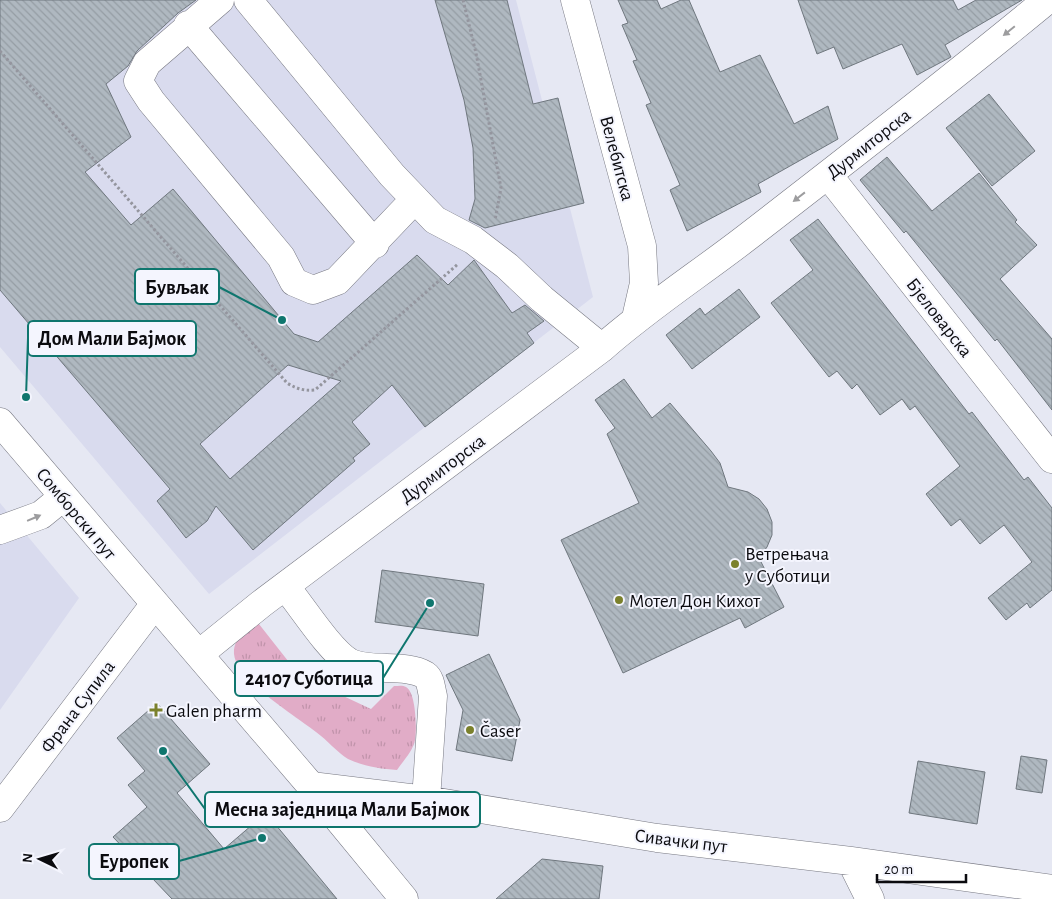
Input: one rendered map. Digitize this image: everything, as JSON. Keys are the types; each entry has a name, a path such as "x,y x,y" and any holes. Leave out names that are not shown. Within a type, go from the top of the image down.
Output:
{"street":[{"path":"220,0 188,25 147,62 138,81 151,101 281,257 294,282 313,290 337,281 375,244 415,199"},
{"path":"248,0 392,175 435,220 479,245 507,266 542,299 602,348"},
{"name":"Велебитска","path":"575,0 636,222 644,269 643,295 636,318"},
{"name":"Дурмиторска","path":"199,654 285,586 602,348 636,318 686,283 828,175 1037,3"},
{"path":"188,25 375,244"},
{"name":"Бјеловарска","path":"828,175 1052,459"},
{"path":"644,269 666,280 686,283"},
{"name":"Сомборски пут","path":"0,422 154,605 199,654 311,786 404,899"},
{"path":"0,530 42,515 63,497"},
{"path":"285,586 328,640 348,661 358,665 414,672 425,676 430,681 433,696 426,800"},
{"name":"Франа Супила","path":"0,808 154,605"},
{"name":"Сивачки пут","path":"311,786 426,800 657,838 851,861 1052,889"},
{"path":"851,861 870,899"}],"path":[{"path":"0,51 287,383 305,391 316,390 479,245 494,223 501,188 476,53 463,0"}],"shaded area":[{"path":"0,0 516,0 593,297 209,594 0,347"},
{"path":"0,503 79,598 0,710"}],"green space":[{"path":"255,619 303,680 313,671 321,668 341,674 339,694 371,709 394,686 403,686 409,690 415,711 415,740 410,752 397,770 372,767 348,759 320,735 268,697 245,675 237,664 234,649 241,635"}],"building":[{"path":"0,0 196,0 178,13 137,51 128,66 106,84 131,137 85,172 131,225 173,189 294,334 318,342 417,255 448,285 474,260 512,313 525,305 544,321 527,333 534,343 425,427 392,385 352,422 370,444 353,458 355,461 253,550 216,506 207,521 186,538 157,501 170,489 0,290","holes":["288,365 341,381 230,479 200,444"]},
{"path":"435,0 507,0 533,104 558,98 584,203 485,228 469,220 475,199 473,148 464,100"},
{"path":"618,0 657,0 661,9 681,0 689,0 720,72 760,55 794,124 828,106 838,139 758,184 761,192 687,231 670,190 680,185 646,105 651,103 633,61 637,60 622,25 628,23"},
{"path":"798,0 953,0 958,10 976,0 1022,0 945,45 951,57 917,75 902,44 843,69 834,47 817,54"},
{"path":"989,94 1035,151 992,186 946,128"},
{"path":"887,157 932,211 979,173 1017,220 1015,222 1037,245 1000,279 1052,339 1052,410 997,339 995,341 906,231 904,233 860,180"},
{"path":"818,219 969,414 972,412 1024,480 1028,477 1052,508 1052,590 1030,608 1027,603 1006,620 988,598 1032,562 1004,525 980,544 960,519 951,526 926,494 960,466 915,406 910,410 902,399 880,415 857,384 852,389 837,371 829,377 771,303 813,270 790,240"},
{"path":"739,289 760,317 692,369 666,335 700,308 705,315"},
{"path":"624,379 652,418 670,403 720,463 728,487 748,492 759,499 767,509 772,522 772,535 767,547 759,558 784,607 745,628 740,618 623,673 561,540 639,503 607,434 615,428 595,400"},
{"path":"382,570 484,584 478,636 375,622"},
{"path":"489,654 520,720 512,761 456,750 463,710 446,675"},
{"path":"157,703 210,764 177,793 224,849 266,813 337,899 172,899 113,837 147,807 128,785 145,771 117,738"},
{"path":"1021,756 1047,760 1042,793 1016,789"},
{"path":"918,761 985,772 977,824 909,813"},
{"path":"542,859 603,866 599,899 496,899"}],"place":[{"name":"Бувљак","path":"282,320"},
{"name":"Дом Мали Бајмок","path":"26,397"},
{"name":"Ветрењача у Суботици","path":"735,564"},
{"name":"Мотел Дон Кихот","path":"619,600"},
{"name":"24107 Суботица","path":"430,603"},
{"name":"Galen pharm","path":"156,710"},
{"name":"Časer","path":"470,730"},
{"name":"Месна заједница Мали Бајмок","path":"163,751"},
{"name":"Еуропек","path":"262,838"}]}
